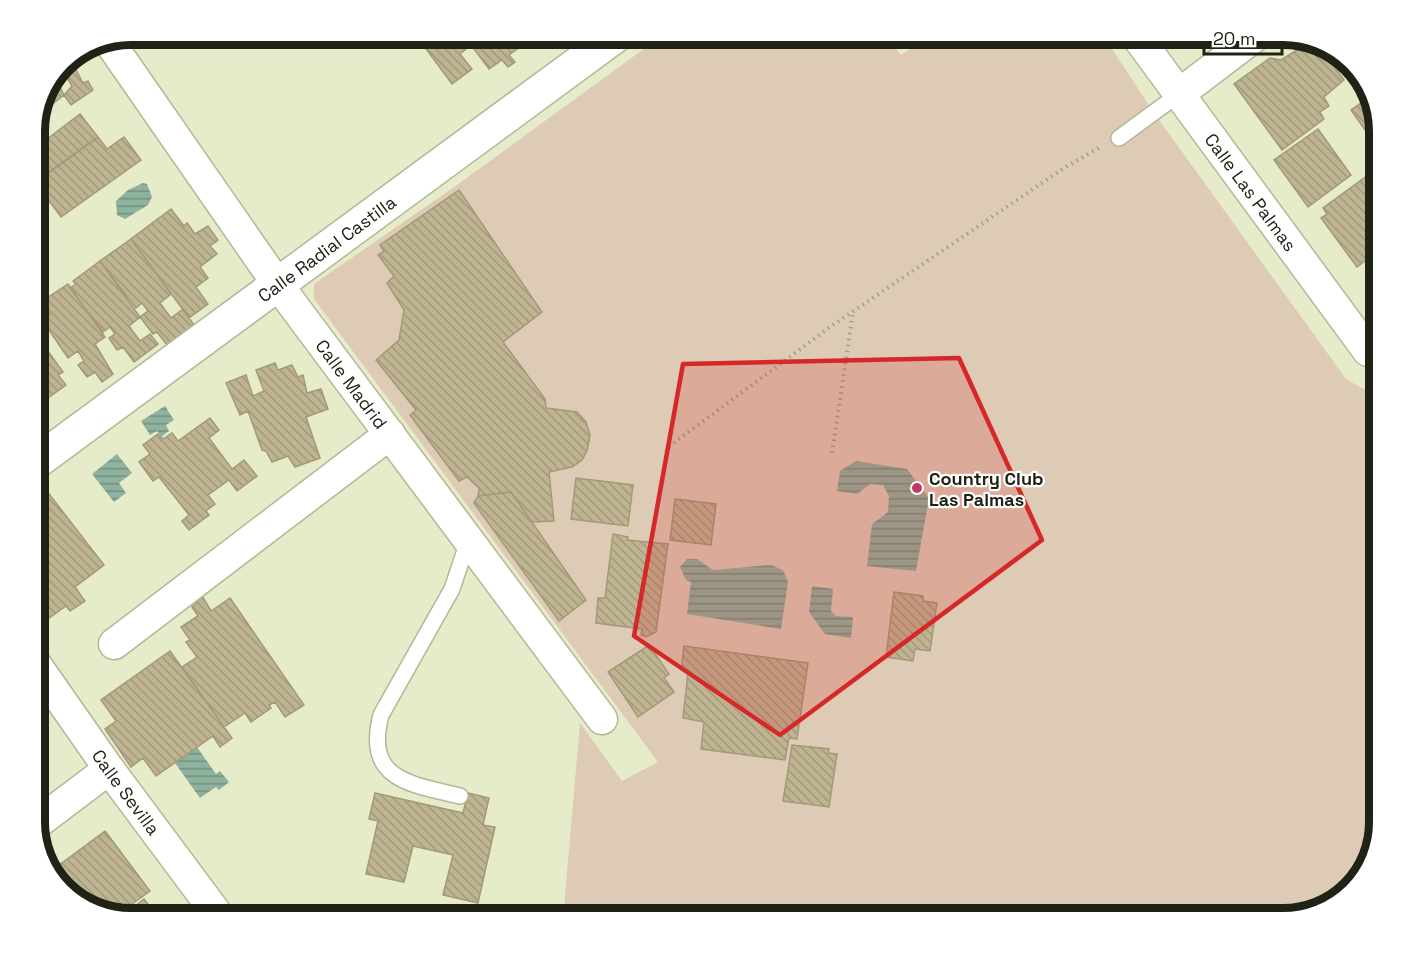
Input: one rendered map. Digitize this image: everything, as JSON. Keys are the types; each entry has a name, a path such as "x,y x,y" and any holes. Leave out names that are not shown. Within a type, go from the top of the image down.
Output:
{"street":[{"name":"Calle Radial Castilla","path":"45,456 600,45"},
{"name":"Calle Las Palmas","path":"1143,45 1368,351"},
{"path":"1179,94 1244,45"},
{"name":"Calle Madrid","path":"114,47 278,285 602,720"},
{"path":"114,644 390,434"},
{"name":"Calle Sevilla","path":"45,677 109,770 212,908"},
{"path":"45,818 109,770"}],"lane":[{"path":"1119,138 1179,94"},
{"path":"460,796 411,784 390,771 379,758 376,735 381,715 452,589 468,541"}],"path":[{"path":"659,500 667,448 853,311 1064,168 1119,138"},
{"path":"832,453 853,311"}],"highlighted area":[{"path":"959,358 1042,540 780,735 634,636 683,364"}],"shaded area":[{"name":"Country Club Las Palmas","path":"649,45 893,45 901,55 916,45 1110,45 1154,113 1346,379 1367,391 1369,390 1369,822 1366,844 1360,860 1348,879 1321,899 1305,905 1283,908 564,908 580,723 622,781 658,762 314,299 314,284 457,185"},
{"path":"143,183 147,184 152,197 148,205 125,219 117,215 116,201 128,190"},
{"path":"165,406 174,420 166,425 169,431 161,437 157,431 150,435 141,421"},
{"path":"117,454 132,473 119,483 126,493 114,502 92,474"},
{"path":"856,461 907,469 929,498 916,571 867,566 872,524 888,512 889,496 883,485 870,484 857,494 837,491 840,471"},
{"path":"687,559 697,559 713,570 771,565 783,570 788,582 781,629 687,614 691,582 686,580 680,567"},
{"path":"812,586 833,589 831,611 836,616 853,617 851,638 825,634 809,612"},
{"path":"197,747 216,774 220,771 229,782 219,790 216,787 200,798 175,763"}],"building":[{"path":"423,45 471,45 460,54 472,69 452,84"},
{"path":"471,45 518,45 520,47 509,55 515,62 508,67 502,60 489,69"},
{"path":"1301,47 1305,48 1317,57 1322,54 1328,58 1344,80 1324,97 1329,106 1320,112 1324,119 1282,150 1234,84 1270,58 1281,60"},
{"path":"74,67 83,83 88,81 93,90 71,105 64,95 72,86 66,76"},
{"path":"59,85 64,95 49,107"},
{"path":"1363,101 1369,136 1351,110"},
{"path":"80,114 98,137 45,176 45,140"},
{"path":"1318,129 1351,175 1308,207 1274,160"},
{"path":"98,137 107,149 124,137 141,160 61,217 45,195 45,175"},
{"path":"1369,174 1369,258 1357,267 1321,218 1327,214 1323,208"},
{"path":"459,190 542,312 503,342 545,399 546,408 577,412 586,422 590,435 587,451 582,460 572,467 549,472 554,521 532,522 511,492 478,496 479,488 467,477 459,481 410,415 416,410 376,360 399,340 404,310 387,283 394,276 378,255 384,251 380,245"},
{"path":"171,209 184,226 187,223 195,234 208,226 218,240 210,246 217,254 200,267 208,278 196,287 208,304 189,318 131,239"},
{"path":"131,239 171,294 160,303 171,318 183,309 194,325 167,345 157,332 153,334 140,317 148,311 142,303 136,308 100,261"},
{"path":"100,261 140,317 129,326 140,341 150,334 158,344 134,362 123,347 117,350 109,338 115,334 110,327 103,332 70,288 76,284 73,281"},
{"path":"68,284 105,337 95,344 113,374 102,382 95,372 87,377 78,365 84,361 78,351 68,358 45,324 45,318 50,314 45,307 45,299"},
{"path":"45,347 63,372 58,375 66,385 45,400"},
{"path":"275,363 278,370 292,365 298,377 303,375 307,393 321,389 328,409 306,417 320,458 295,467 288,456 272,462 266,451 262,450 248,411 240,415 226,383 246,375 253,396 264,391 256,370"},
{"path":"210,418 219,430 209,438 232,469 244,460 257,476 237,491 229,480 208,495 215,504 206,511 209,515 189,530 182,521 189,515 159,477 153,481 139,462 150,454 143,445 158,434 163,439 172,433 178,441"},
{"path":"576,478 633,485 628,526 571,519"},
{"path":"45,491 104,565 75,587 85,601 70,611 66,606 45,621"},
{"path":"511,492 586,600 559,621 474,503 478,496"},
{"path":"675,499 716,504 711,545 670,540"},
{"path":"613,534 628,537 627,540 668,544 656,632 646,637 641,635 642,629 596,623 598,598 605,598"},
{"path":"894,592 923,596 923,601 937,603 930,651 915,649 913,661 886,657"},
{"path":"202,596 211,611 230,598 304,705 285,717 275,702 269,705 271,708 251,722 245,713 224,727 182,667 197,657 186,642 190,640 181,627 198,616 192,607"},
{"path":"649,645 669,674 664,678 674,692 638,717 608,672"},
{"path":"684,646 808,663 797,739 789,738 785,760 701,749 704,722 683,718 688,672 681,670"},
{"path":"170,651 232,738 220,747 213,736 156,776 143,758 131,767 105,729 116,721 101,700"},
{"path":"792,745 829,749 828,753 837,754 829,807 783,801"},
{"path":"375,793 463,813 468,793 489,798 483,825 495,827 478,903 443,895 453,855 413,846 404,882 366,874 378,821 369,819"},
{"path":"105,831 150,891 127,908 109,905 93,899 74,887 58,866"},
{"path":"144,899 151,908 133,908"}],"place":[{"name":"Country Club Las Palmas","path":"917,488"}]}
